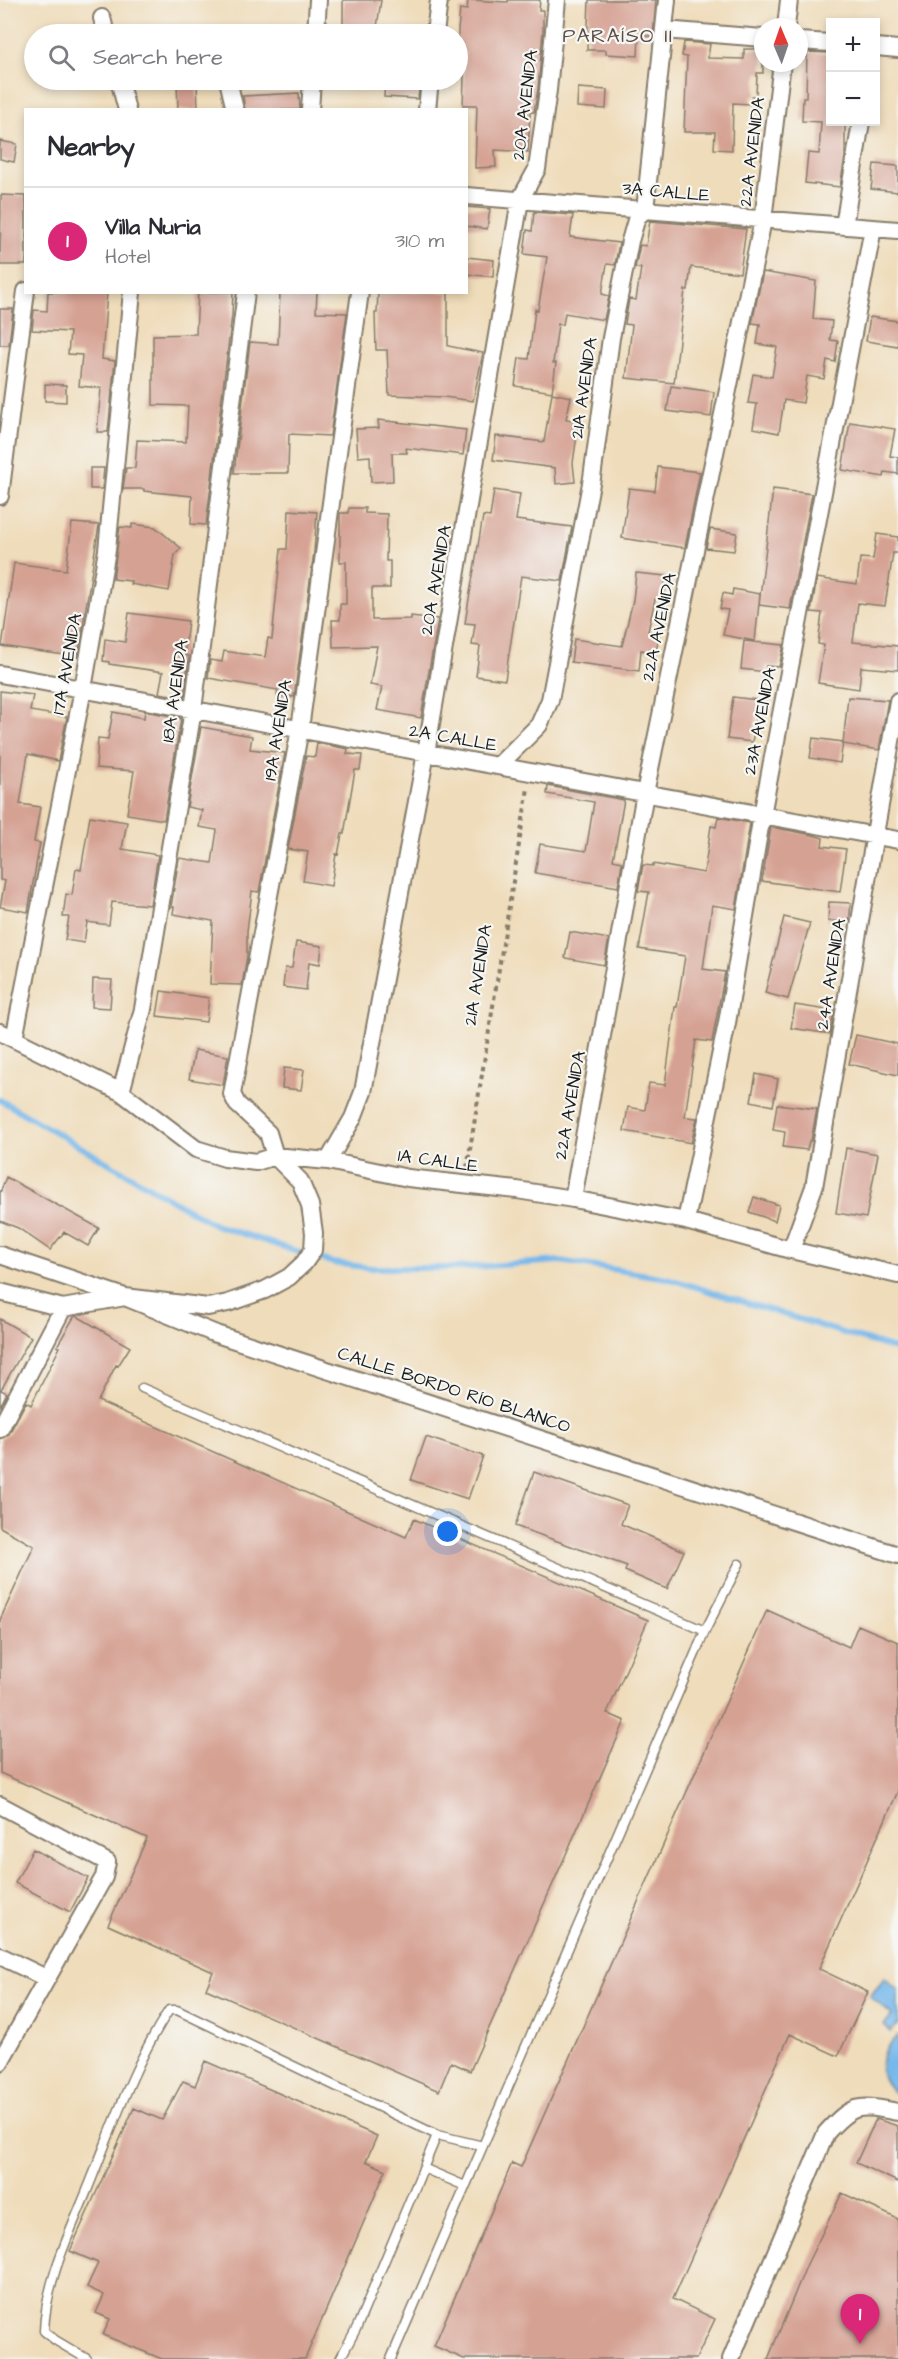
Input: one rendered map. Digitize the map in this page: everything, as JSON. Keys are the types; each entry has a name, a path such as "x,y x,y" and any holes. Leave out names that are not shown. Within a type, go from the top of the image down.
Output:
{"street":[{"path":"317,24 318,0"},
{"path":"436,24 438,0"},
{"name":"20A AVENIDA","path":"328,1161 353,1118 363,1092 426,753 520,200 537,169 557,0"},
{"name":"21A AVENIDA","path":"498,766 539,725 550,700 592,478 611,338 630,241 637,217 645,210 667,0"},
{"path":"787,18 789,0"},
{"path":"664,30 754,37"},
{"path":"808,42 826,44"},
{"path":"880,47 898,49"},
{"name":"22A AVENIDA","path":"573,1199 645,793 763,219 781,72"},
{"path":"122,90 126,108"},
{"path":"230,90 235,108"},
{"path":"310,108 311,90"},
{"path":"427,108 429,90"},
{"path":"844,226 860,126"},
{"name":"3A CALLE","path":"468,196 898,230"},
{"name":"23A AVENIDA","path":"686,1221 727,1023 762,815 873,228"},
{"path":"0,496 26,294"},
{"name":"17A AVENIDA","path":"7,1036 83,689 107,550 132,294"},
{"name":"18A AVENIDA","path":"120,1092 143,1009 193,710 246,294"},
{"name":"19A AVENIDA","path":"275,1156 268,1133 237,1104 232,1094 300,729 360,294"},
{"name":"2A CALLE","path":"0,674 898,840"},
{"name":"24A AVENIDA","path":"792,1250 814,1187 898,701"},
{"name":"1A CALLE","path":"7,1036 120,1092 196,1149 225,1158 256,1162 275,1156 328,1161 408,1178 517,1190 573,1199 686,1221 792,1250 898,1275"},
{"path":"0,1292 63,1308 125,1297 208,1307 228,1304 265,1290 289,1276 304,1263 313,1250 314,1233 310,1205 300,1181 275,1156"},
{"name":"CALLE BORDO RÍO BLANCO","path":"0,1254 125,1297 216,1334 898,1555"},
{"path":"0,1429 63,1308"},
{"path":"0,1805 106,1862 104,1877 0,2062"},
{"path":"0,1956 46,1978"},
{"path":"731,2359 826,2133 843,2114 865,2106 898,2112"}],"lane":[{"path":"142,1388 705,1631"},
{"path":"391,2359 705,1631 739,1564"},
{"path":"87,2359 44,2331 47,2303 55,2271 132,2078 153,2035 169,2010 177,2010 437,2135 483,2146"},
{"path":"340,2359 357,2327 437,2135"},
{"path":"423,2168 465,2186"}],"path":[{"name":"21A AVENIDA","path":"464,1185 531,772"}],"water":[{"path":"885,1978 898,1990 898,2024 891,2032 884,2025 892,2015 870,1996"},
{"path":"898,2035 898,2092 895,2093 884,2079 881,2064 886,2049"}],"building":[{"path":"343,0 381,0 377,24 343,24"},
{"path":"468,0 508,2 508,0 540,0 539,10 543,10 538,89 534,112 530,112 528,152 495,150 496,167 475,168 477,105 463,105 464,90 468,90 468,24 459,24 460,9 467,10"},
{"path":"589,0 656,0 653,36 639,36 638,56 606,54 606,50 587,50"},
{"path":"684,42 710,44 708,58 744,59 744,49 754,49 754,72 763,73 757,73 756,96 752,96 751,104 733,103 732,150 714,149 715,132 684,132 687,57 682,56"},
{"path":"808,52 826,53 826,126 845,126 845,157 840,187 805,183 808,153 819,154 821,122 802,121 803,98 806,98"},
{"path":"578,88 607,90 606,109 577,107"},
{"path":"177,90 197,90 198,108 178,108"},
{"path":"384,90 419,90 418,99 384,97"},
{"path":"299,93 300,108 245,108 243,96"},
{"path":"0,141 17,144 14,162 0,159"},
{"path":"874,164 898,166 898,192 871,189"},
{"path":"1,195 24,196 24,265 0,265"},
{"path":"468,207 490,209 487,229 468,226"},
{"path":"534,212 573,215 570,237 619,243 615,265 607,264 602,294 609,296 604,320 565,313 563,325 558,324 552,392 515,386 519,358 529,359 535,309 538,310 547,257 524,254 527,230 532,231"},
{"path":"650,221 746,229 740,273 691,267 688,290 685,290 674,383 626,378 632,325 625,324 629,299 636,300 641,268 635,268 640,245 646,246"},
{"path":"468,257 494,260 493,277 468,274"},
{"path":"763,272 816,281 813,319 832,321 830,340 838,341 835,362 827,360 824,379 807,376 803,403 784,400 779,433 753,428 757,404 748,403 753,374 772,377 777,347 757,344 760,324 752,323"},
{"path":"48,294 107,294 102,359 115,361 108,432 97,432 101,388 79,386 82,355 68,354 70,332 32,330 34,310 47,311"},
{"path":"198,294 233,294 206,525 191,524 192,496 144,491 144,489 123,489 126,468 135,468 137,440 186,442 188,406 153,405 153,335 196,334"},
{"path":"280,294 317,294 316,312 347,313 330,436 289,434 288,473 234,473 250,342 278,344"},
{"path":"378,294 448,294 448,346 483,353 473,401 444,397 389,395 387,350 376,350 375,313 377,313"},
{"path":"0,309 13,309 9,345 0,345"},
{"path":"870,317 898,321 898,346 866,341"},
{"path":"45,384 66,385 66,402 45,401"},
{"path":"671,386 714,392 711,417 667,411"},
{"path":"552,393 571,397 566,419 579,421 573,463 575,482 556,484 555,468 493,460 496,436 544,442"},
{"path":"378,420 466,430 463,455 406,448 407,453 392,453 393,481 371,482 370,456 358,457 356,429 379,428"},
{"path":"850,422 895,429 890,456 898,457 898,474 885,472 884,477 842,470"},
{"path":"658,467 700,472 685,548 622,538 629,488 655,491"},
{"path":"90,468 104,468 102,489 90,489"},
{"path":"773,489 812,494 790,609 759,605"},
{"path":"494,490 520,494 516,520 572,527 562,581 521,576 505,680 476,676 480,646 472,645 475,624 465,623 483,516 490,517"},
{"path":"349,508 365,508 365,513 387,514 386,561 390,561 390,588 372,588 372,620 411,619 411,616 438,619 421,718 377,710 382,687 370,685 377,646 333,647 332,620 340,620 340,604 346,604 346,562 340,562 340,513 348,513"},
{"path":"289,510 317,512 314,552 294,697 277,696 278,690 208,678 210,660 222,662 224,651 265,657 268,638 272,639 281,549 287,549"},
{"path":"72,523 99,525 78,657 2,646 14,563 66,570"},
{"path":"132,524 155,527 181,548 175,555 169,591 130,584 131,581 113,579 120,527 132,528"},
{"path":"710,529 737,533 734,551 706,548"},
{"path":"877,534 898,537 898,553 893,553 885,606 858,603 853,642 898,646 898,670 861,667 859,689 818,683 824,645 818,644 822,613 811,612 817,578 857,584 860,558 873,559"},
{"path":"636,573 666,576 664,600 655,599 648,631 659,634 656,653 641,650 639,671 571,662 574,639 622,646 633,600"},
{"path":"733,589 760,594 755,641 723,635 728,610 720,609 723,593 732,595"},
{"path":"129,613 188,621 184,655 189,656 184,697 159,693 163,672 109,664 103,661 105,639 125,642"},
{"path":"744,641 784,645 779,667 766,666 766,672 741,669"},
{"path":"0,691 33,695 30,711 67,717 58,761 28,754 20,804 40,807 34,842 40,843 28,912 0,907 5,881 0,880"},
{"path":"733,697 765,701 763,716 757,715 752,742 727,739"},
{"path":"848,697 888,700 879,750 843,744"},
{"path":"145,711 181,718 164,820 127,814 134,771 96,768 98,738 108,739 113,712 144,718"},
{"path":"201,727 252,736 250,749 285,753 259,892 252,891 247,931 247,956 242,985 210,984 213,921 173,914 174,907 171,907 179,858 212,863 217,830 199,827 202,810 187,807"},
{"path":"813,738 843,742 840,763 810,758"},
{"path":"317,743 348,749 347,754 362,755 360,770 355,770 344,834 342,834 338,855 336,854 331,886 303,881 308,852 288,849 306,756 315,757"},
{"path":"548,786 624,800 613,860 622,862 618,887 535,873 540,844 586,851 594,802 547,794"},
{"path":"90,816 127,822 122,849 158,855 150,905 112,902 109,925 87,922 84,943 65,940 69,917 63,917 66,894 72,895 76,869 81,870"},
{"path":"718,817 750,823 736,909 712,905 703,969 725,972 712,1042 696,1040 685,1117 697,1118 691,1143 624,1131 628,1107 645,1110 649,1083 665,1085 675,1007 677,1007 685,956 639,949 649,892 638,891 643,865 653,866 653,864 704,873 711,826 716,827"},
{"path":"771,827 813,835 823,838 822,846 846,849 840,892 762,881"},
{"path":"829,902 851,903 849,922 828,921"},
{"path":"784,917 810,923 788,999 765,993"},
{"path":"570,932 609,939 604,965 565,958"},
{"path":"296,942 322,946 320,964 309,962 306,990 283,987 285,968 292,968"},
{"path":"93,979 112,980 110,1008 92,1007"},
{"path":"161,991 209,998 206,1022 157,1016"},
{"path":"795,1005 834,1011 830,1034 791,1028"},
{"path":"856,1035 898,1044 898,1075 849,1064"},
{"path":"195,1050 228,1056 223,1085 189,1079"},
{"path":"284,1068 304,1070 301,1090 282,1088"},
{"path":"756,1074 778,1079 773,1106 751,1101"},
{"path":"777,1104 817,1109 807,1150 783,1147 785,1132 773,1130"},
{"path":"846,1148 878,1154 866,1218 836,1213"},
{"path":"6,1177 99,1228 88,1246 64,1232 50,1250 18,1228 0,1221 0,1193"},
{"path":"754,1197 779,1205 775,1221 749,1212"},
{"path":"77,1316 130,1347 118,1366 116,1365 98,1401 406,1537 414,1519 648,1620 607,1713 625,1721 470,2071 451,2062 439,2091 206,1989 213,1972 108,1925 147,1838 0,1773 0,1620 34,1546 0,1527 0,1439 9,1434 26,1402 31,1405 60,1347 57,1346 74,1317"},
{"path":"0,1319 31,1337 1,1390 7,1393 0,1406"},
{"path":"426,1437 483,1456 468,1499 411,1480"},
{"path":"534,1472 628,1505 621,1524 684,1551 667,1589 625,1571 627,1566 515,1526"},
{"path":"767,1610 849,1647 858,1625 898,1642 898,1791 819,1969 868,1992 838,2056 790,2034 673,2299 715,2319 696,2359 464,2359 434,2346 512,2163 521,2167"},
{"path":"33,1849 88,1878 70,1912 15,1883"},
{"path":"205,2061 377,2136 366,2161 386,2170 305,2359 162,2359 103,2335 110,2319 96,2313 104,2295 87,2287 98,2263 70,2251 134,2108 162,2120 183,2081 195,2086"},
{"path":"876,2119 898,2126 898,2182 856,2163"},
{"path":"842,2193 898,2219 898,2359 768,2359 807,2264"}],"waterway":[{"path":"0,1100 215,1225 333,1263 372,1268 457,1268 560,1261 667,1278 898,1350"}],"place":[{"name":"Villa Nuria","path":"860,2344"}],"district":[{"name":"PARAÍSO II","path":"618,36"}]}
